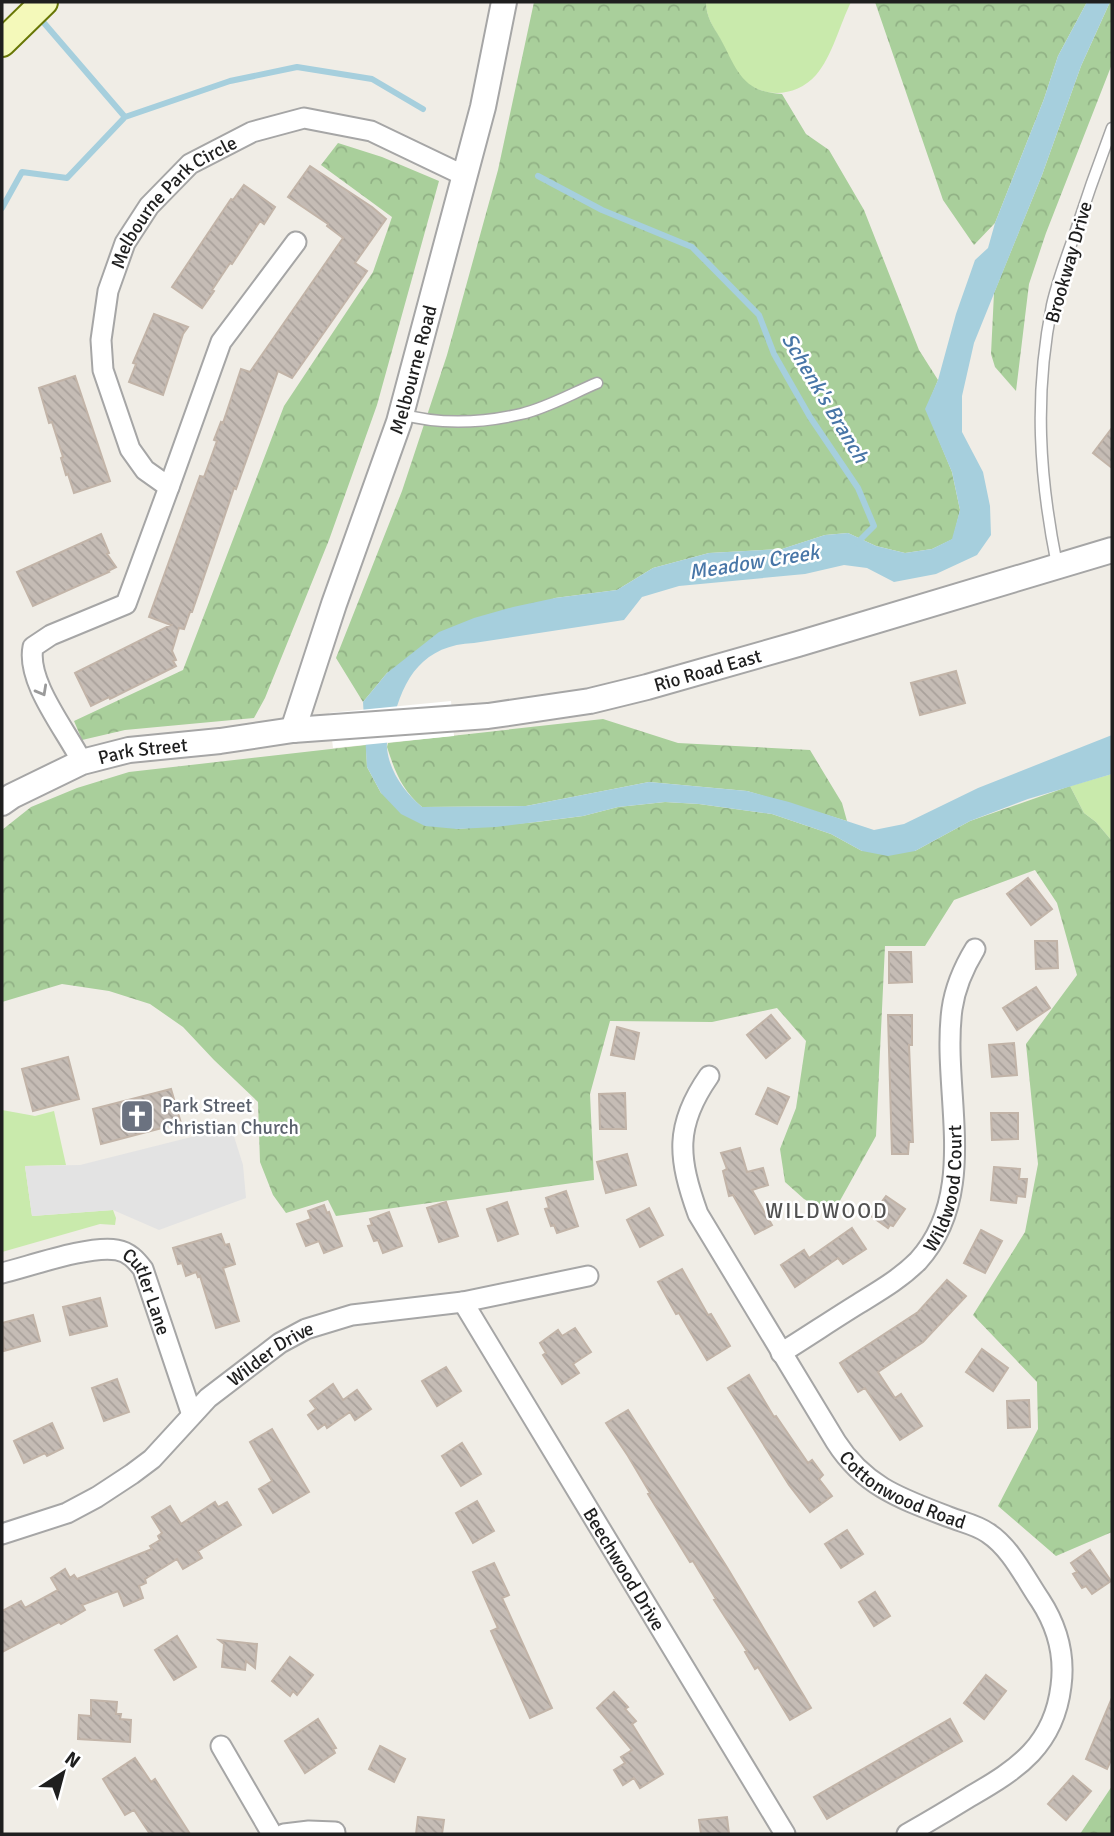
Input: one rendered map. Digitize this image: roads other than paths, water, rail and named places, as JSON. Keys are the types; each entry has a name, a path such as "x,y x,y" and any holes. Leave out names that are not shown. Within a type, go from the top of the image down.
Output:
{"main road":[{"path":"5,38 44,2"}],"street":[{"name":"Melbourne Road","path":"293,730 401,414 483,107 504,2"},
{"name":"Melbourne Park Circle","path":"169,487 145,470 130,449 103,370 101,340 108,291 125,243 149,206 190,164 252,132 304,118 370,131 465,176"},
{"path":"82,762 37,682 31,658 33,647 51,635 126,604 221,342 296,242"},
{"name":"Rio Road East","path":"293,730 453,719 590,701 647,687 1112,550"},
{"name":"Park Street","path":"2,803 82,762 129,750 293,730"},
{"name":"Wildwood Court","path":"781,1353 902,1277 920,1259 934,1237 947,1209 955,1157 951,1066 952,1009 957,986 975,949"},
{"name":"Cottonwood Road","path":"709,1076 688,1113 682,1140 689,1190 698,1214 781,1353 842,1450 858,1470 897,1497 992,1535 1012,1558 1056,1630 1063,1672 1060,1700 1052,1723 1040,1743 1028,1758 1010,1773 907,1834"},
{"name":"Cutler Lane","path":"2,1273 97,1251 117,1250 135,1259 143,1269 192,1415"},
{"name":"Wilder Drive","path":"2,1534 67,1513 97,1497 152,1459 208,1398 280,1343 306,1329 352,1315 463,1302 588,1276"},
{"name":"Beechwood Drive","path":"463,1302 785,1834"},
{"path":"221,1746 272,1834"},
{"path":"284,1834 335,1832"}],"lane":[{"name":"Brookway Drive","path":"1057,566 1046,513 1041,460 1040,406 1044,355 1058,285 1112,128"},
{"path":"401,414 460,423 523,414 597,383"}],"water":[{"name":"Meadow Creek","path":"1087,2 1110,2 1081,66 1042,175 974,343 962,396 962,432 983,472 990,506 991,535 977,555 936,574 894,582 867,568 844,565 805,574 679,586 642,597 624,620 457,645 429,657 410,678 397,706 387,745 394,773 422,807 526,806 649,782 747,791 874,830 904,824 978,788 1112,735 1112,774 1028,799 970,821 915,851 888,856 862,851 831,834 772,814 699,804 665,802 618,807 583,816 457,829 425,826 401,814 381,793 367,767 363,702 387,673 439,632 513,607 555,598 617,590 653,568 709,553 782,549 825,535 848,533 876,546 905,553 932,549 952,539 960,510 952,472 925,409 938,380 956,314 975,260 988,248 1058,56"}],"waterway":[{"path":"38,16 125,117"},
{"name":"Schenk's Branch","path":"2,208 22,172 67,178 125,117 230,81 297,67 372,79 423,109"},
{"name":"Schenk's Branch","path":"538,176 602,210 692,247 759,315 774,354 810,417 858,488 874,526 857,543"}],"place":[{"name":"Park Street Christian Church","path":"137,1116"}],"district":[{"name":"WILDWOOD","path":"827,1211"}]}
